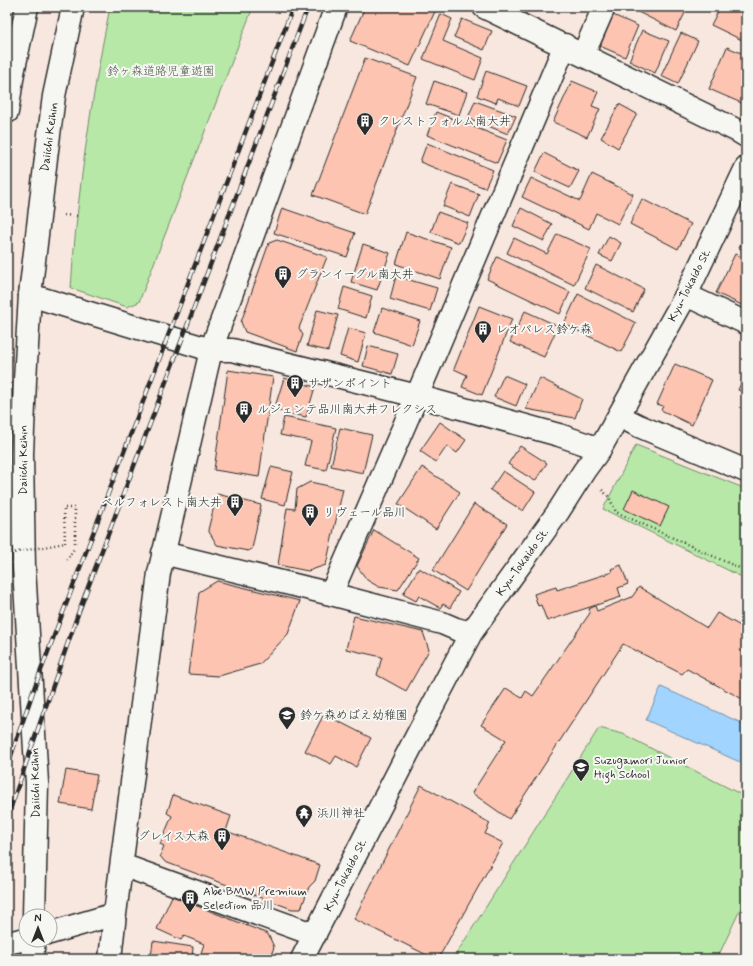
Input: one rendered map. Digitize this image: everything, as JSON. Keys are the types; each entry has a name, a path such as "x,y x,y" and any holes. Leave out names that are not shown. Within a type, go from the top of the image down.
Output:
{"main road":[{"path":"7,112 13,73 27,7"},
{"name":"Daiichi Keihin","path":"34,908 37,783 24,568 22,454 25,380 30,295 54,96 73,7"},
{"path":"110,959 158,573 211,350 336,7"},
{"path":"484,7 746,136"},
{"path":"331,594 417,396 574,50 604,7"},
{"name":"Kyu-Tokaido St.","path":"302,959 471,633 558,512 600,449 686,296 743,180"},
{"path":"30,295 211,350 232,350 417,396 559,435 600,449"},
{"path":"686,296 746,323"},
{"path":"619,416 639,426 746,471"},
{"path":"163,553 331,594 442,623 471,633"},
{"path":"122,865 315,935"},
{"path":"58,931 115,914"},
{"path":"7,943 18,941"},
{"path":"32,959 33,948"}],"path":[{"path":"64,215 77,216"},
{"path":"584,471 609,497 616,512 746,571"},
{"path":"7,554 65,543 64,508 75,508 75,547 67,560"}],"green space":[{"name":"鈴ヶ森道路児童遊園","path":"110,7 253,7 139,302 127,307 71,288 81,182 97,77"},
{"path":"636,445 746,489 746,579 603,509"},
{"path":"599,728 623,734 746,797 746,897 717,959 453,959"}],"water":[{"path":"661,687 746,725 746,755 742,763 646,720"}],"building":[{"path":"365,7 437,7 410,66 350,41"},
{"path":"508,7 529,7 525,15"},
{"path":"628,7 688,7 676,31"},
{"path":"720,7 746,7 746,42 711,25"},
{"path":"441,14 452,19 443,41 483,58 475,80 423,59"},
{"path":"613,15 638,26 625,57 600,46"},
{"path":"462,19 492,31 484,50 454,37"},
{"path":"642,30 669,41 655,73 629,61"},
{"path":"681,33 698,41 678,84 661,76"},
{"path":"727,47 746,55 746,105 709,89"},
{"name":"クレストフォルム南大井","path":"365,58 417,77 365,214 313,195"},
{"path":"486,71 527,86 519,106 498,98 496,103 477,96"},
{"path":"434,81 467,92 459,115 426,104"},
{"path":"572,81 598,92 592,106 600,109 587,137 553,122"},
{"path":"475,101 516,116 508,134 468,118"},
{"path":"619,104 637,114 618,148 601,138"},
{"path":"436,112 507,140 497,163 427,135"},
{"path":"427,143 493,170 485,188 420,162"},
{"path":"544,153 579,171 570,188 535,172"},
{"path":"592,174 633,194 618,224 596,213 589,229 522,197 531,178 580,201"},
{"path":"452,184 479,194 470,217 443,206"},
{"path":"642,199 691,224 678,249 630,224"},
{"path":"282,208 355,233 347,257 274,233"},
{"path":"521,208 552,224 544,241 513,226"},
{"path":"438,212 468,223 459,243 431,232"},
{"path":"406,232 451,247 440,279 396,264"},
{"path":"557,234 591,249 574,285 507,253 514,238 547,254"},
{"path":"609,236 621,243 612,261 599,255"},
{"path":"744,237 746,238 746,251 739,248"},
{"name":"グランイーグル南大井","path":"277,240 327,257 299,328 303,335 297,351 245,332 241,322 269,243"},
{"path":"363,244 390,253 377,290 351,282"},
{"path":"735,254 746,259 746,302 744,306 716,293"},
{"path":"497,257 570,292 560,314 487,279"},
{"path":"596,265 644,289 633,312 585,288"},
{"path":"396,276 437,288 430,311 390,299"},
{"path":"344,287 372,296 366,318 338,309"},
{"path":"578,294 636,323 621,352 564,324"},
{"name":"レオパレス鈴ケ森","path":"479,306 512,319 482,395 462,387 467,375 454,369"},
{"path":"382,308 420,321 412,345 374,332"},
{"path":"317,310 338,315 328,351 307,346"},
{"path":"525,311 558,326 544,357 510,342"},
{"path":"348,328 366,333 358,362 340,356"},
{"path":"368,346 398,354 392,374 363,366"},
{"path":"675,364 712,380 692,425 661,410 663,406 657,404"},
{"name":"ルジェンテ品川南大井フレクシス","path":"228,370 273,377 259,477 214,470"},
{"path":"746,372 746,393 738,390"},
{"path":"504,375 525,384 516,406 494,397"},
{"name":"サザンポイント","path":"284,378 315,387 306,417 274,410"},
{"path":"540,378 582,399 575,418 526,409"},
{"path":"284,417 336,428 326,470 305,466 311,441 280,435"},
{"path":"440,422 466,440 457,453 447,446 436,462 420,451"},
{"path":"340,428 372,435 363,473 331,466"},
{"path":"520,446 547,463 535,481 508,464"},
{"path":"271,467 293,472 285,505 262,499"},
{"path":"422,467 460,492 436,529 398,504"},
{"path":"503,471 535,492 523,511 490,490"},
{"name":"リヴェール品川","path":"310,482 343,489 326,565 308,571 278,565 287,508 295,509 297,489"},
{"path":"633,490 669,507 660,526 624,509"},
{"name":"ベルフォレスト南大井","path":"217,494 261,505 252,549 248,551 217,545 208,530"},
{"path":"474,504 507,524 466,591 433,570"},
{"path":"374,530 419,558 398,590 379,587 367,580 357,566"},
{"path":"621,565 628,584 618,588 621,597 547,621 541,605 538,606 534,594 556,587 557,590 612,572 611,569"},
{"path":"419,568 459,592 450,608 443,604 440,608 419,596 416,601 403,594"},
{"path":"217,581 300,601 288,634 260,664 219,676 188,674 199,592"},
{"path":"639,587 707,628 717,613 746,629 746,649 744,653 746,654 746,701 687,669 682,674 623,644 509,819 472,793 506,740 481,725 506,688 522,698 526,691 533,696 590,613 589,609 595,606 597,611 632,597"},
{"path":"354,616 423,632 429,650 406,691 377,675 382,657 346,649"},
{"path":"324,714 371,738 356,767 336,756 331,764 305,751"},
{"path":"66,770 97,775 91,809 60,804"},
{"path":"421,785 490,823 485,834 503,843 438,959 435,959 354,919"},
{"name":"グレイス大森","path":"173,795 231,816 226,831 320,865 315,881 309,887 301,909 292,909 165,862 160,856 164,846 160,844 172,816 167,813"},
{"name":"Abe BMW Premium Selection 品川","path":"172,896 268,934 274,947 270,959 199,959 204,944 184,936 181,940 157,929"},
{"path":"153,941 193,947 192,959 151,957"}],"railway":[{"path":"7,767 35,686 293,7"},
{"path":"7,818 79,611 308,7"}],"place":[{"name":"クレストフォルム南大井","path":"365,136"},
{"name":"グランイーグル南大井","path":"283,289"},
{"name":"レオパレス鈴ケ森","path":"483,344"},
{"name":"サザンポイント","path":"295,398"},
{"name":"ルジェンテ品川南大井フレクシス","path":"244,424"},
{"name":"ベルフォレスト南大井","path":"235,517"},
{"name":"リヴェール品川","path":"310,527"},
{"name":"鈴ケ森めばえ幼稚園","path":"287,730"},
{"name":"Suzugamori Junior High School","path":"581,782"},
{"name":"浜川神社","path":"304,828"},
{"name":"グレイス大森","path":"222,851"},
{"name":"Abe BMW Premium Selection 品川","path":"190,913"}]}
